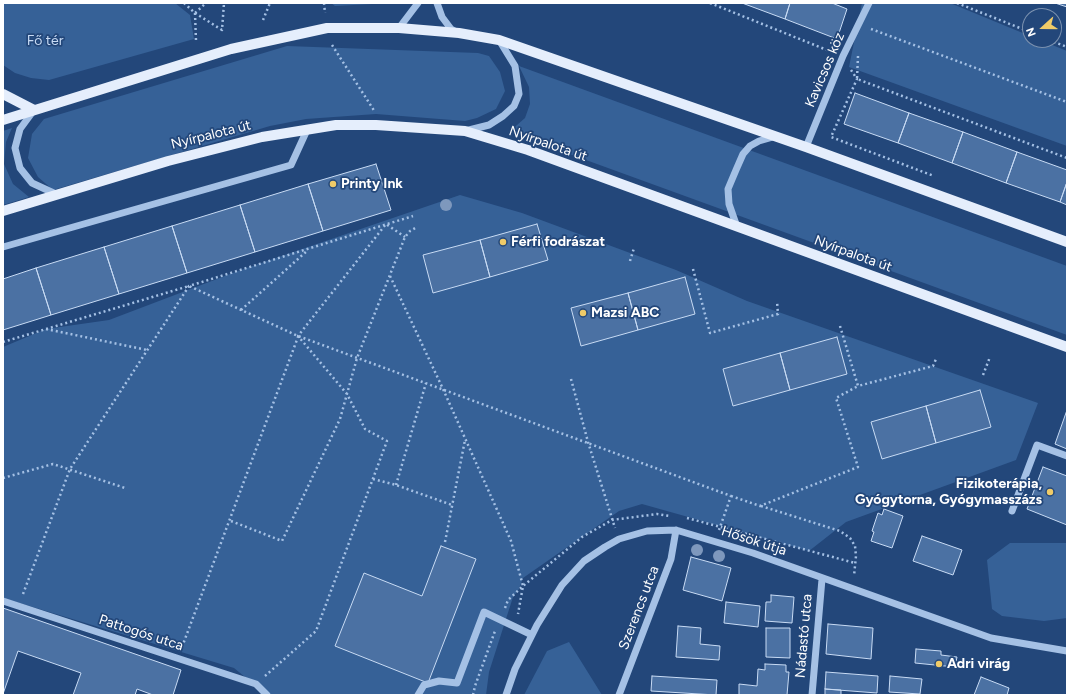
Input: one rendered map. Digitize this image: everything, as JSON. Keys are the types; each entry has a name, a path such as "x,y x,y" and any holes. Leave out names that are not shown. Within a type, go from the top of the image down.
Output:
{"main road":[{"path":"3,120 231,49 278,37 327,28 399,28 459,34 499,40 773,137 806,147 1067,242"},
{"path":"3,94 34,110"},
{"name":"Nyírpalota út","path":"3,211 168,161 262,137 336,125 376,125 465,131 528,150 1067,347"}],"street":[{"path":"399,28 418,3"},
{"path":"437,3 442,17 451,29 459,34"},
{"name":"Kavicsos köz","path":"806,147 843,56 869,3"},
{"path":"465,131 489,125 504,116 514,106 519,94 515,66 499,40"},
{"path":"34,110 20,129 15,148 20,168 32,183 58,195"},
{"path":"3,247 291,165 306,130"},
{"path":"737,227 728,204 728,189 743,154 750,146 758,141 773,137"},
{"path":"1012,511 1037,446 1067,456"},
{"name":"Hősök útja","path":"506,695 515,668 537,625 562,585 584,561 619,539 647,531 676,530 753,553 991,638 1067,651"},
{"name":"Szerencs utca","path":"620,695 671,559 676,530"},
{"name":"Nádastó utca","path":"812,695 822,578"},
{"name":"Pattogós utca","path":"3,601 256,684 267,695"},
{"path":"418,695 424,686 439,682 457,683 484,612 532,635"}],"path":[{"path":"184,3 195,13 222,30 224,3"},
{"path":"196,41 195,13 206,3"},
{"path":"263,20 270,3"},
{"path":"324,3 325,13"},
{"path":"710,3 843,56 857,79 1067,157"},
{"path":"957,3 1022,29"},
{"path":"842,142 831,137 857,79 859,25 1067,102"},
{"path":"332,45 376,114"},
{"path":"3,342 414,216"},
{"path":"386,224 405,237"},
{"path":"177,658 230,521 298,336 386,224"},
{"path":"230,521 282,541 340,418 357,358 405,237 410,231 417,227"},
{"path":"241,310 309,248"},
{"path":"630,261 634,248"},
{"path":"693,269 710,333 778,314 777,300"},
{"path":"390,276 443,389 511,542 523,586 518,615 537,625"},
{"path":"189,286 298,336 731,496 840,530 850,538 855,546 856,556 852,589"},
{"path":"18,606 70,469 189,286"},
{"path":"840,326 858,386"},
{"path":"46,329 147,350"},
{"path":"256,684 316,631 387,441 365,429 347,394 298,336"},
{"path":"983,376 990,357"},
{"path":"760,506 858,468 836,398 858,386 933,366 936,359"},
{"path":"571,379 588,442 619,539"},
{"path":"396,485 426,383"},
{"path":"445,542 465,439"},
{"path":"3,478 53,464 125,488"},
{"path":"373,479 396,485 452,504"},
{"path":"715,542 731,496"},
{"path":"473,695 500,619"}],"green space":[{"name":"Fő tér","path":"3,3 175,3 190,15 194,39 49,80 31,78 15,73 3,65"},
{"path":"331,3 391,3 335,6"},
{"path":"862,3 950,3 1022,33 1022,48 1060,48 1067,51 1067,146 849,67"},
{"path":"287,46 478,53 489,56 500,72 505,91 496,109 477,118 465,121 376,114 306,119 270,126 53,190 38,177 28,158 32,134 44,119"},
{"path":"519,66 1067,266 1067,335 509,132 525,118 530,104 529,87"},
{"path":"12,128 6,142 4,164 13,184 29,197 3,205 3,131"},
{"path":"460,195 522,213 676,270 747,301 1038,403 1016,460 846,522 809,551 642,504 619,511 523,578 519,589 513,597 489,672 486,695 267,695 234,668 3,598 3,347 46,329 109,320 238,271"},
{"path":"1010,543 1067,543 1067,618 1044,621 1002,616 992,609 987,560"},
{"path":"569,642 602,695 524,695 547,651"}],"building":[{"path":"742,3 790,3 785,19"},
{"path":"790,3 832,3 847,9 837,39 785,19"},
{"path":"1055,3 1067,3 1067,7"},
{"path":"855,93 909,113 898,143 844,124"},
{"path":"909,113 963,132 952,163 898,143"},
{"path":"963,132 1017,152 1006,183 952,163"},
{"path":"1017,152 1067,170 1067,182 1060,202 1006,183"},
{"path":"376,164 391,210 323,231 308,184"},
{"path":"1067,182 1067,205 1060,202"},
{"path":"308,184 323,231 255,252 240,205"},
{"path":"240,205 255,252 187,273 172,226"},
{"path":"537,224 548,260 490,277 480,240"},
{"path":"172,226 187,273 119,294 104,247"},
{"path":"480,240 490,277 433,293 423,255"},
{"path":"104,247 119,294 51,315 36,268"},
{"path":"36,268 51,315 3,330 3,279"},
{"path":"685,277 695,314 638,330 628,293"},
{"path":"628,293 638,330 581,346 571,308"},
{"path":"837,337 847,374 790,390 780,353"},
{"path":"780,353 790,390 733,406 723,369"},
{"path":"980,390 991,427 936,443 926,406"},
{"path":"926,406 936,443 882,459 871,422"},
{"path":"1067,410 1067,449 1055,444"},
{"name":"Fizikoterápia, Gyógytorna, Gyógymasszázs","path":"1043,467 1067,476 1067,525 1027,509"},
{"path":"884,509 903,516 892,548 871,541 874,532 872,531 878,513 882,515"},
{"path":"922,536 962,550 953,575 913,561"},
{"path":"441,546 476,559 428,683 335,646 364,573 422,596"},
{"path":"691,557 731,568 722,601 683,590"},
{"path":"771,595 794,597 792,623 765,621 766,602 771,602"},
{"path":"726,602 760,606 758,627 724,623"},
{"path":"3,608 181,670 173,695 153,695 137,689 135,695 73,695 81,673 18,651 3,694"},
{"path":"828,624 873,628 871,659 826,654"},
{"path":"678,626 701,628 700,644 720,646 719,660 676,657"},
{"path":"766,628 790,628 790,658 766,657"},
{"path":"916,649 941,651 941,655 957,657 955,667 915,663"},
{"path":"765,664 786,665 786,672 789,672 787,695 739,695 739,684 757,686 758,669 765,670"},
{"path":"826,672 878,676 877,693 825,689"},
{"path":"652,676 717,680 716,695 651,691"},
{"path":"890,676 922,679 920,694 889,692"},
{"path":"981,677 1009,688 1007,695 974,695"},
{"path":"825,689 841,690 841,695 825,695"}],"place":[{"name":"Printy Ink","path":"333,184"},
{"name":"Férfi fodrászat","path":"503,242"},
{"name":"Mazsi ABC","path":"583,313"},
{"name":"Fizikoterápia, Gyógytorna, Gyógymasszázs","path":"1050,492"},
{"name":"Adri virág","path":"939,664"}]}
